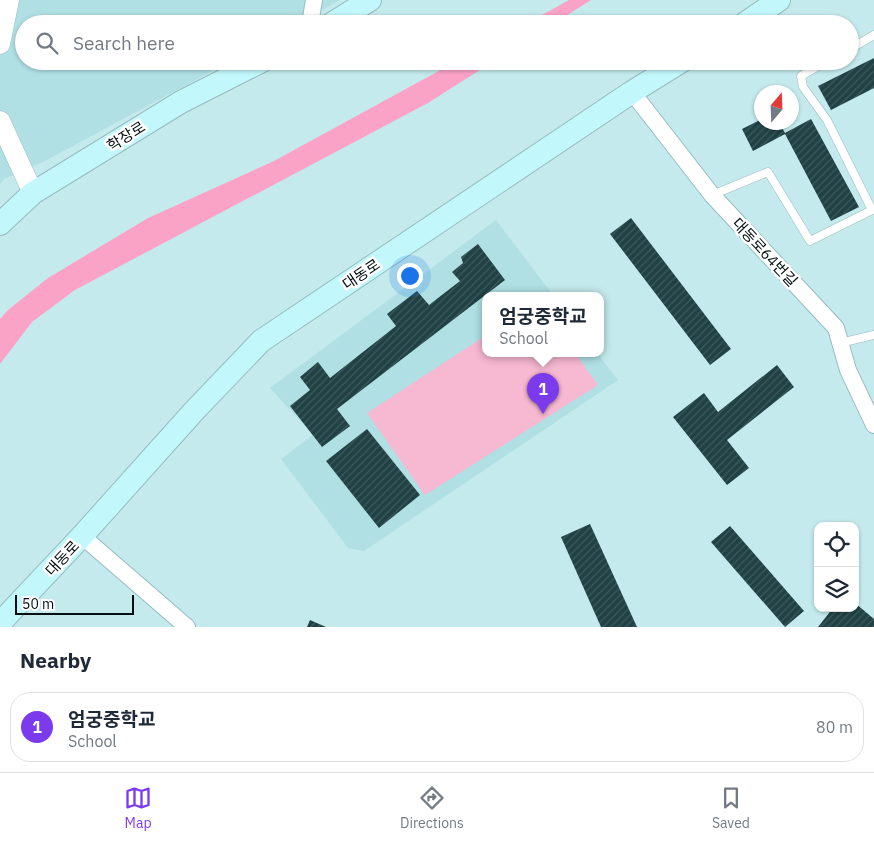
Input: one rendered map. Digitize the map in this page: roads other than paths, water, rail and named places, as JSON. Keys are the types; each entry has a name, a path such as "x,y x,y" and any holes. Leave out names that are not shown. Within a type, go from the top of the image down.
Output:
{"main road":[{"path":"346,15 370,0"},
{"path":"758,15 780,0"},
{"name":"학장로","path":"0,224 33,193 181,102 244,70"},
{"name":"대동로","path":"0,623 82,536 194,410 261,341 667,70"}],"street":[{"path":"0,44 9,0"},
{"path":"312,15 314,0"},
{"name":"대동로64번길","path":"632,92 712,195 836,328 848,370 874,425"},
{"path":"0,121 33,193"},
{"name":"대동로","path":"82,536 187,627"}],"lane":[{"path":"859,43 874,35"},
{"path":"712,195 768,172 810,241 873,210 827,120 804,87 801,76 811,70"},
{"path":"840,343 874,335"}],"place":[{"name":"엄궁중학교","path":"543,414"}]}
